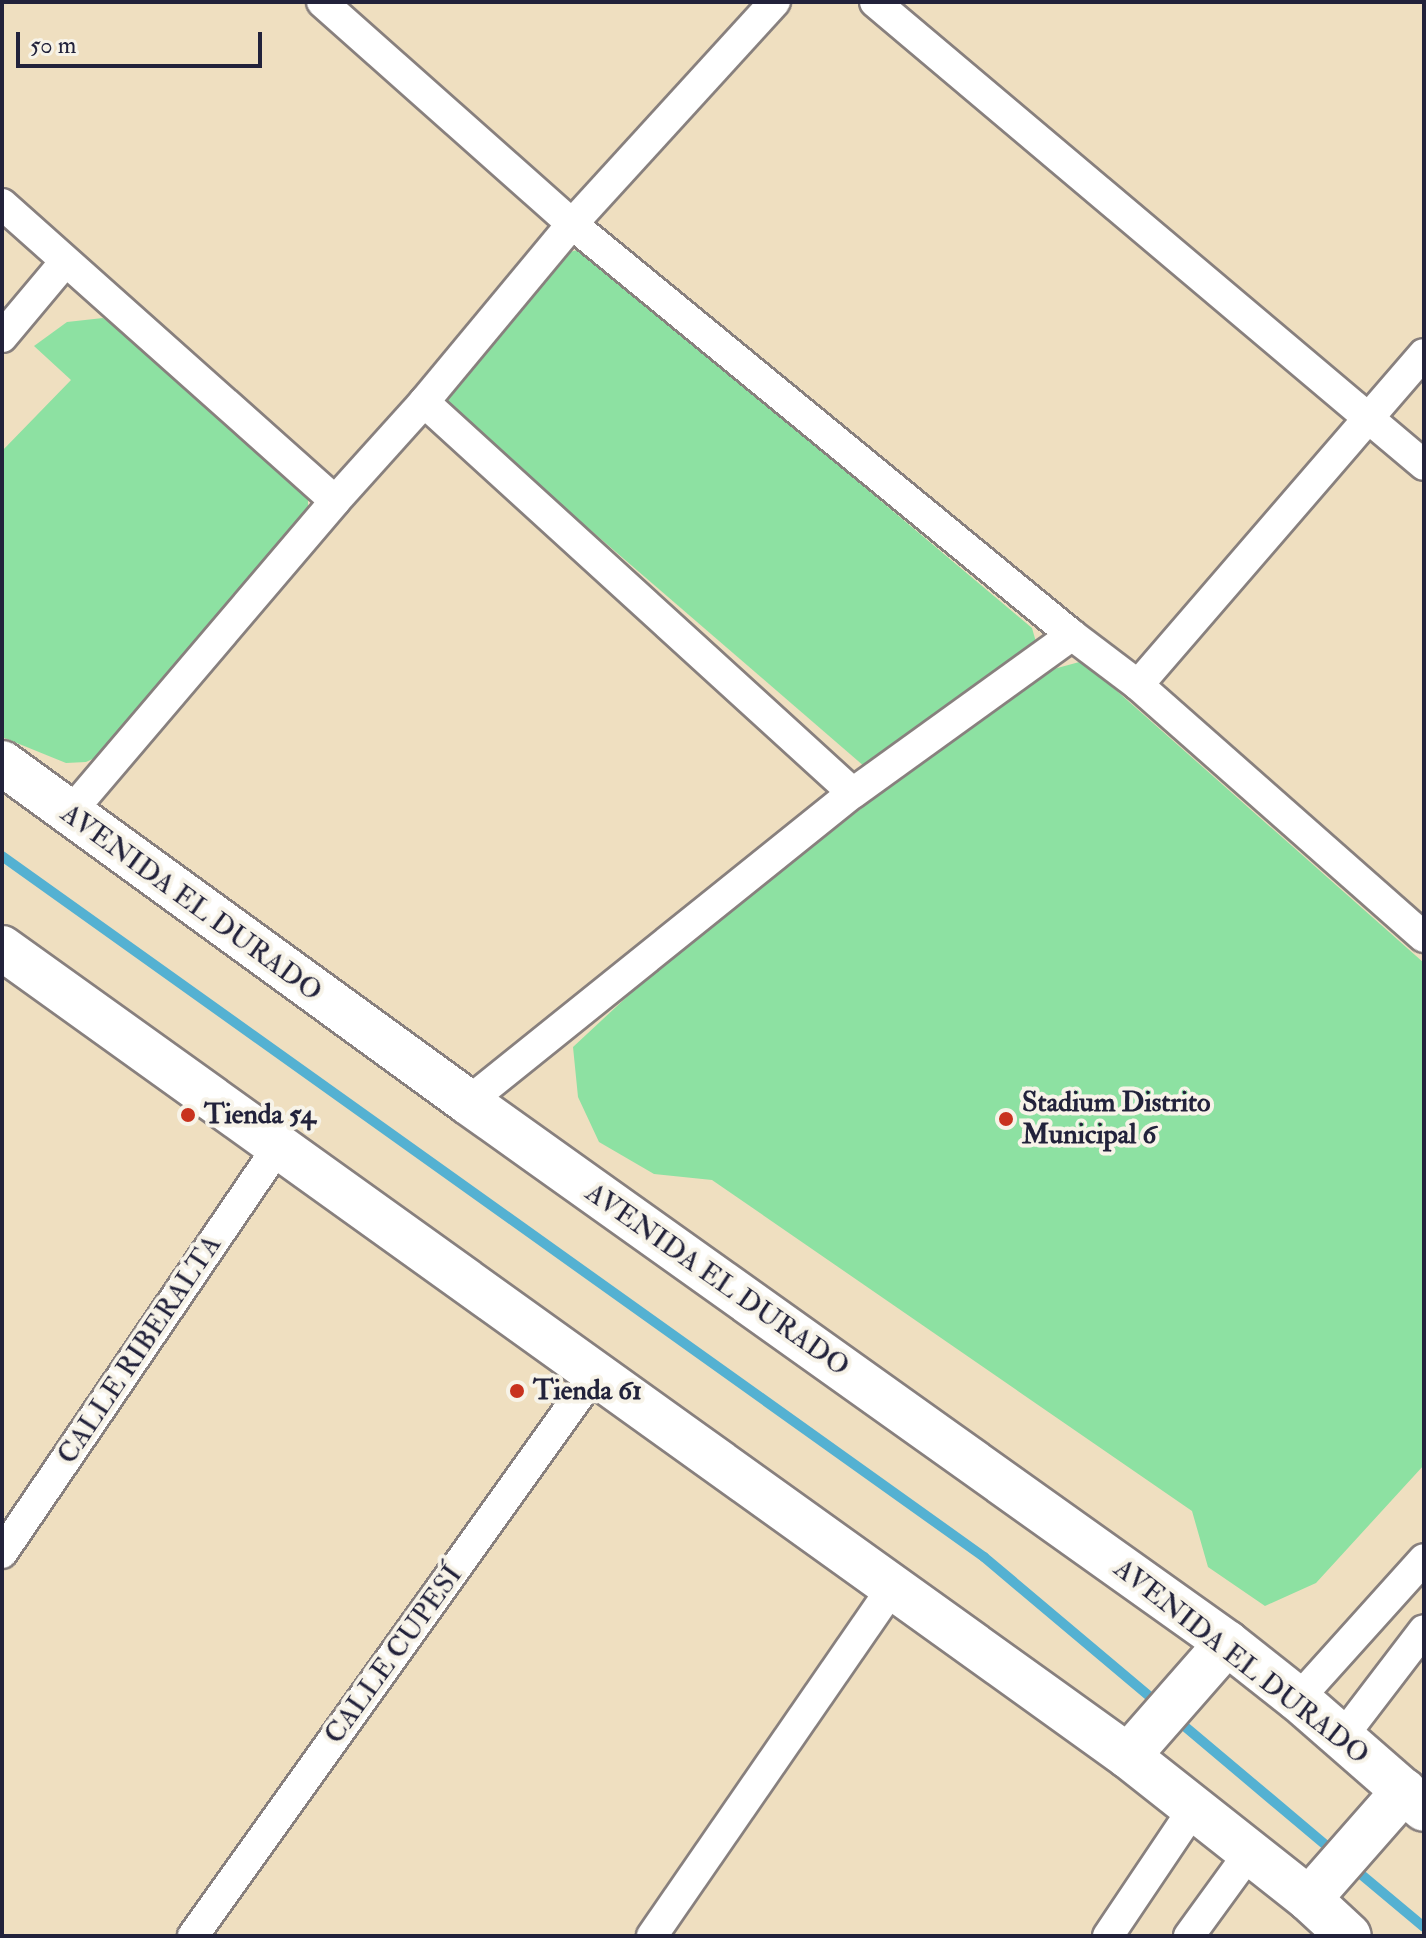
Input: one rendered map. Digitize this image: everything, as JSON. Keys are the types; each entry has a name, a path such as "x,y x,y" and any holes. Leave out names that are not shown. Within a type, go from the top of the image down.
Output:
{"main road":[{"name":"AVENIDA EL DURADO","path":"2,763 68,815 468,1102 1216,1655 1298,1699 1343,1736 1404,1804"},
{"path":"2,948 893,1587 1139,1742 1194,1808 1250,1852 1318,1889 1349,1936"},
{"path":"1139,1742 1216,1655"},
{"path":"1318,1889 1404,1804"}],"street":[{"path":"322,2 572,224 1072,635 1138,685 1424,937"},
{"path":"68,815 335,501 424,402 572,224 775,2"},
{"path":"875,2 1424,465"},
{"path":"2,204 64,263 335,501"},
{"path":"2,337 64,263"},
{"path":"1138,685 1424,354"},
{"path":"424,402 853,793"},
{"path":"468,1102 853,793 1072,635"},
{"name":"CALLE RIBERALTA","path":"2,1553 279,1146"},
{"name":"CALLE CUPESÍ","path":"193,1936 595,1373"},
{"path":"1298,1699 1424,1559"},
{"path":"652,1936 893,1587"},
{"path":"1343,1736 1424,1630"},
{"path":"1108,1936 1194,1808"},
{"path":"1189,1936 1250,1852"}],"green space":[{"path":"581,249 1032,628 1036,642 1032,649 865,767 449,408 447,400 451,391 570,252"},
{"path":"103,318 172,368 308,494 308,511 305,519 99,756 86,762 66,763 2,737 2,451 71,380 34,346 67,322"},
{"name":"Stadium Distrito Municipal 6","path":"1083,661 1424,963 1424,1465 1316,1583 1265,1606 1208,1567 1192,1511 712,1180 654,1174 599,1142 578,1097 573,1047 645,980 1028,676"}],"waterway":[{"path":"2,856 984,1557 1161,1706"},
{"path":"1176,1719 1335,1853"},
{"path":"1351,1866 1424,1927"}],"place":[{"name":"Tienda 54","path":"188,1115"},
{"name":"Stadium Distrito Municipal 6","path":"1006,1119"},
{"name":"Tienda 61","path":"517,1391"}]}
